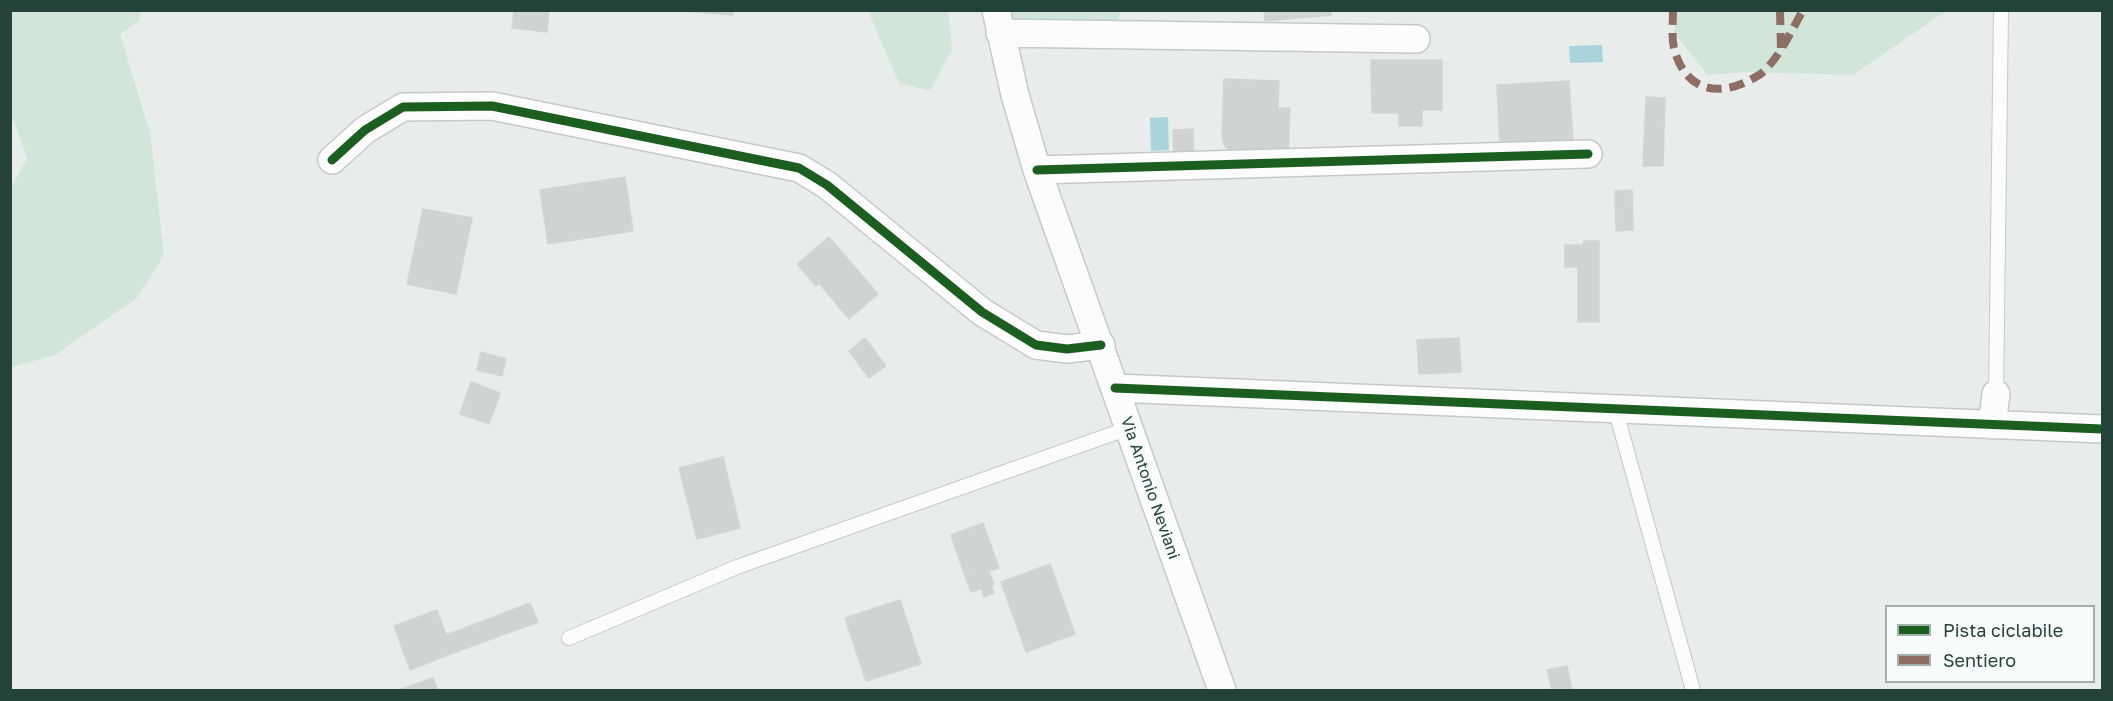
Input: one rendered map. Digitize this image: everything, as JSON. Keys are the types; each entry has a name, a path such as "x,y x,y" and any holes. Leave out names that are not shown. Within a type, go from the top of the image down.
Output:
{"street":[{"path":"998,22 1416,39"},
{"name":"Via Antonio Neviani","path":"998,22 1037,170 1222,690"},
{"path":"332,160 365,130 403,107 492,106 799,168 827,184 982,312 1036,345 1067,349 1101,345"},
{"path":"1037,170 1588,154"},
{"path":"1115,388 2103,429"},
{"path":"1992,425 1995,394"}],"lane":[{"path":"1995,394 2001,10"},
{"path":"1615,408 1693,690"},
{"path":"569,638 737,567 1129,428"}],"green space":[{"path":"11,10 140,11 139,21 120,34 150,133 164,255 137,298 55,355 12,367 11,186 27,159 11,118"},
{"path":"1677,10 1946,11 1853,75 1744,72 1708,75 1674,33"},
{"path":"868,11 948,11 952,49 930,91 899,83"},
{"path":"1008,11 1121,11 1115,25 1021,28"}],"water":[{"path":"1602,45 1603,62 1570,63 1569,46"},
{"path":"1168,117 1169,150 1151,151 1150,118"}],"building":[{"path":"514,10 549,10 547,32 512,28"},
{"path":"668,10 733,10 733,15"},
{"path":"1264,10 1331,10 1331,15 1265,21"},
{"path":"1371,60 1442,60 1442,110 1422,110 1422,126 1399,126 1399,113 1372,113"},
{"path":"1224,79 1279,81 1278,108 1290,108 1288,155 1230,151 1224,145 1222,137"},
{"path":"1569,81 1573,141 1500,145 1497,85"},
{"path":"1646,97 1665,98 1663,166 1643,166"},
{"path":"1193,129 1194,160 1174,161 1173,130"},
{"path":"625,177 633,231 548,244 540,190"},
{"path":"1632,190 1633,230 1616,231 1615,191"},
{"path":"423,209 472,218 456,294 407,284"},
{"path":"829,237 878,294 849,319 819,283 816,286 797,264"},
{"path":"1584,241 1599,241 1599,322 1578,322 1578,267 1565,267 1565,245 1583,245"},
{"path":"865,338 886,366 869,378 849,351"},
{"path":"1459,338 1461,372 1419,374 1417,340"},
{"path":"481,352 506,359 502,376 477,370"},
{"path":"471,382 500,393 489,424 460,414"},
{"path":"723,457 740,528 697,539 679,468"},
{"path":"983,523 999,568 966,579 951,535"},
{"path":"1050,564 1075,634 1026,652 1001,582"},
{"path":"989,572 994,584 971,592 966,579"},
{"path":"991,585 994,593 984,597 981,588"},
{"path":"900,600 921,664 866,681 845,618"},
{"path":"530,603 538,622 453,653 446,635"},
{"path":"437,610 453,653 410,670 394,626"},
{"path":"1567,666 1572,690 1552,690 1547,670"},
{"path":"433,678 438,690 399,690"}],"marked path":[{"path":"1673,10 1673,42 1681,66 1698,84 1720,89 1746,82 1765,70 1784,45 1803,10"},
{"path":"1780,10 1781,49"}],"cycle path":[{"path":"332,160 365,130 403,107 492,106 799,168 827,185 982,312 1036,345 1067,349 1101,345"},
{"path":"1037,170 1588,154"},
{"path":"1115,388 2102,429"}]}
